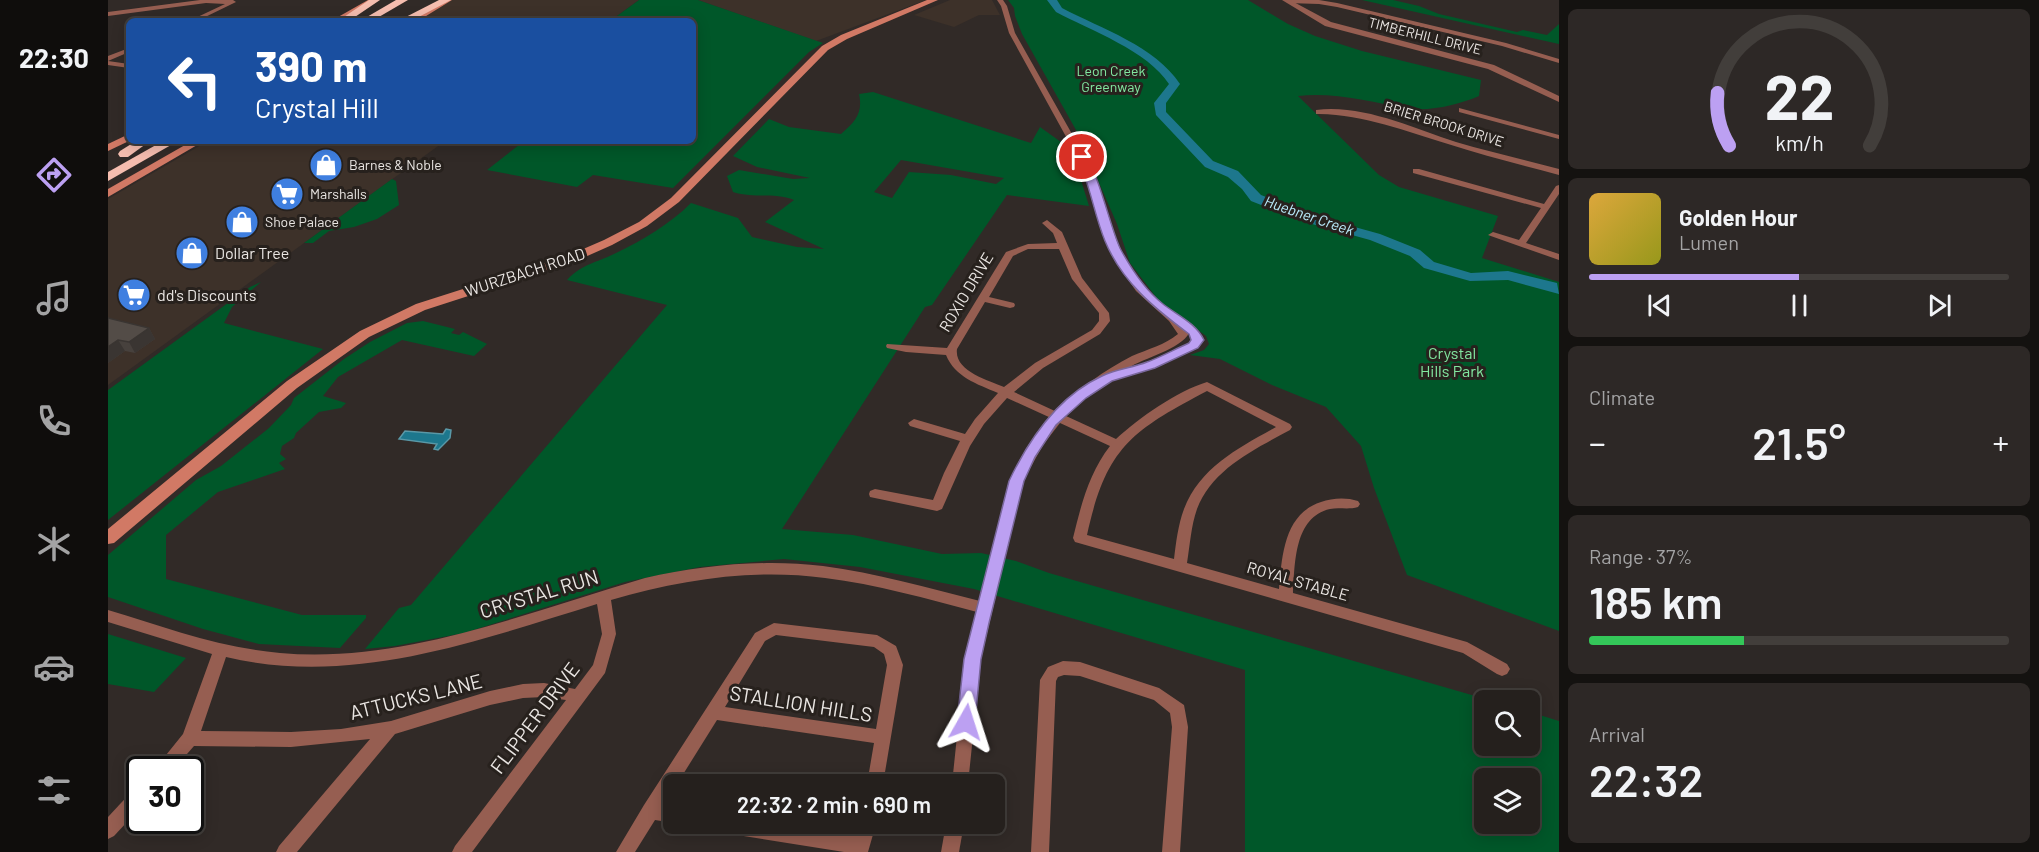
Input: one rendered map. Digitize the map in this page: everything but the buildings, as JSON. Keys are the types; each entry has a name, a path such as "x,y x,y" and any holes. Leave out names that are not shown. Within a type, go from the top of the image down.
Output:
{"highway":[{"path":"347,18 374,0"},
{"path":"409,18 447,0"},
{"path":"372,18 406,3"},
{"path":"386,18 406,3"},
{"path":"108,163 141,144"},
{"path":"108,177 167,144"}],"main road":[{"path":"341,18 374,0"},
{"path":"417,18 447,0"},
{"name":"WURZBACH ROAD","path":"108,538 260,410 338,350 413,310 579,256 629,233 661,213 675,200 825,48 844,37 934,0"},
{"path":"108,148 126,138"},
{"path":"108,194 194,144"}],"street":[{"path":"136,10 139,0"},
{"path":"961,774 972,659 1017,481 1028,456 1043,433 1081,395 1131,362 1184,334 1173,319 1140,289 1117,256 1090,173 1012,33 1000,0"},
{"path":"108,14 206,2 235,1"},
{"path":"198,18 235,1"},
{"path":"1286,1 1337,5 1504,44 1559,61"},
{"name":"TIMBERHILL DRIVE","path":"1286,1 1328,24 1491,67 1559,99"},
{"path":"108,61 126,52"},
{"path":"108,61 126,65"},
{"path":"1462,110 1559,137"},
{"name":"BRIER BROOK DRIVE","path":"1319,112 1395,122 1452,143 1559,172"},
{"path":"1416,171 1546,207"},
{"path":"1521,244 1559,188"},
{"path":"875,494 937,506 966,440 988,409 1037,366 1104,326 1106,319 1104,313 1077,279 1057,232 1047,223"},
{"path":"1493,235 1559,257"},
{"name":"ROXIO DRIVE","path":"1062,246 1033,246 1014,250 1009,254 950,352 957,366 968,375 1116,444"},
{"path":"982,298 1010,305"},
{"path":"1107,378 1150,365 1193,346 1197,340 1194,332 1173,319"},
{"path":"891,346 950,352"},
{"path":"1116,444 1154,414 1207,386 1286,427 1214,472 1199,491 1191,508 1185,531 1180,567"},
{"path":"914,423 966,440"},
{"name":"ROYAL STABLE","path":"1116,444 1097,478 1086,508 1080,538 1467,648 1502,669"},
{"path":"1287,596 1291,544 1298,524 1312,510 1329,504 1353,504"},
{"name":"CRYSTAL RUN","path":"108,616 221,651 253,657 306,661 398,654 482,634 648,584 709,574 768,569 863,577 985,608"},
{"name":"FLIPPER DRIVE","path":"461,852 600,668 609,634 603,597"},
{"path":"625,852 760,637 767,632 782,629 877,641 887,646 895,657 895,665 877,774"},
{"path":"174,756 190,738 221,651"},
{"path":"1040,852 1047,690 1050,675 1063,668 1080,669 1159,695 1178,710 1180,727 1171,852"},
{"name":"ATTUCKS LANE","path":"190,738 258,740 342,736 390,728 523,691 554,691 577,696"},
{"name":"STALLION HILLS","path":"712,712 883,737"},
{"path":"285,852 390,728"},
{"path":"108,831 126,811"},
{"path":"650,811 663,813"},
{"path":"779,834 860,849 864,834"},
{"path":"950,852 953,834"}],"shaded area":[{"path":"450,0 639,0 614,18 419,18"},
{"path":"698,0 926,0 816,41"},
{"path":"950,0 992,0 1000,15 979,15 954,27 914,15"},
{"path":"203,144 441,144 108,385 108,199"}],"green space":[{"path":"639,0 698,0 823,43 809,52 673,188 593,175 577,187 487,170 520,144 696,144 696,18 614,18"},
{"name":"Crystal Hills Park","path":"1008,0 1248,0 1288,24 1315,36 1362,51 1481,80 1479,96 1453,105 1433,108 1405,108 1339,96 1298,96 1379,175 1399,187 1498,216 1482,258 1559,282 1559,631 1407,575 1374,488 1361,446 1326,407 1272,385 1220,359 1190,355 1204,350 1209,344 1206,336 1159,301 1130,263 1117,224 1076,130 1022,34 1014,8"},
{"path":"1362,0 1393,0 1419,6 1439,14 1517,32 1523,30 1547,35 1559,24 1559,44"},
{"path":"873,92 1031,143 1040,127 1068,147 1076,164 1089,206 1007,195 932,305 925,307 782,529 853,535 942,554 981,553 1016,561 1049,573 1474,696 1474,756 1540,756 1540,715 1559,721 1559,852 1245,852 1245,670 974,589 860,567 784,559 700,567 625,582 464,633 395,646 365,649 399,608 411,605 667,305 567,280 585,267 656,231 691,203 738,218 752,237 797,247 824,249 765,222 794,200 780,196 733,192 727,176 739,170 793,179 810,178 757,167 733,156 769,119 789,127 841,134 857,116 859,94","holes":["901,160 1004,178 996,184 951,175 909,172 892,198 874,192"]},
{"path":"392,179 396,181 399,205 377,219 354,227 329,231 313,243 304,243"},
{"path":"261,282 232,307 224,323 323,349 108,520 108,390 250,287"},
{"path":"423,321 455,329 451,333 459,335 463,332 487,344 474,356 402,340 338,377 323,396 346,403 341,408 319,412 296,433 294,438 282,446 280,454 286,459 279,463 285,469 218,492 166,535 166,579 302,615 366,615 366,618 340,648 259,644 203,629 108,597 108,555 196,480 221,466 269,428 291,405 294,398 344,359 370,342 407,323"},
{"path":"108,634 186,658 154,692 108,684"}],"water":[{"path":"446,429 451,430 450,438 438,450 434,449 437,444 399,439 405,431 443,434"}],"waterway":[{"name":"Huebner Creek","path":"1052,0 1059,10 1105,33 1157,64 1169,74 1175,84 1160,103 1160,113 1209,164 1233,174 1247,186 1256,198 1310,219 1375,237 1415,253 1429,265 1470,277 1482,278 1497,274 1519,277 1559,289"}],"place":[{"name":"Barnes & Noble","path":"326,165"},
{"name":"Marshalls","path":"287,194"},
{"name":"Shoe Palace","path":"242,222"},
{"name":"Dollar Tree","path":"192,253"},
{"name":"dd's Discounts","path":"134,295"}],"route":[{"path":"966,722 972,659 980,623 1017,481 1028,456 1052,422 1081,395 1107,378 1150,365 1193,346 1197,340 1197,335 1188,326 1173,319 1140,289 1117,256 1090,173 1082,157"}],"park label":[{"name":"Leon Creek Greenway","path":"1111,80"}]}
